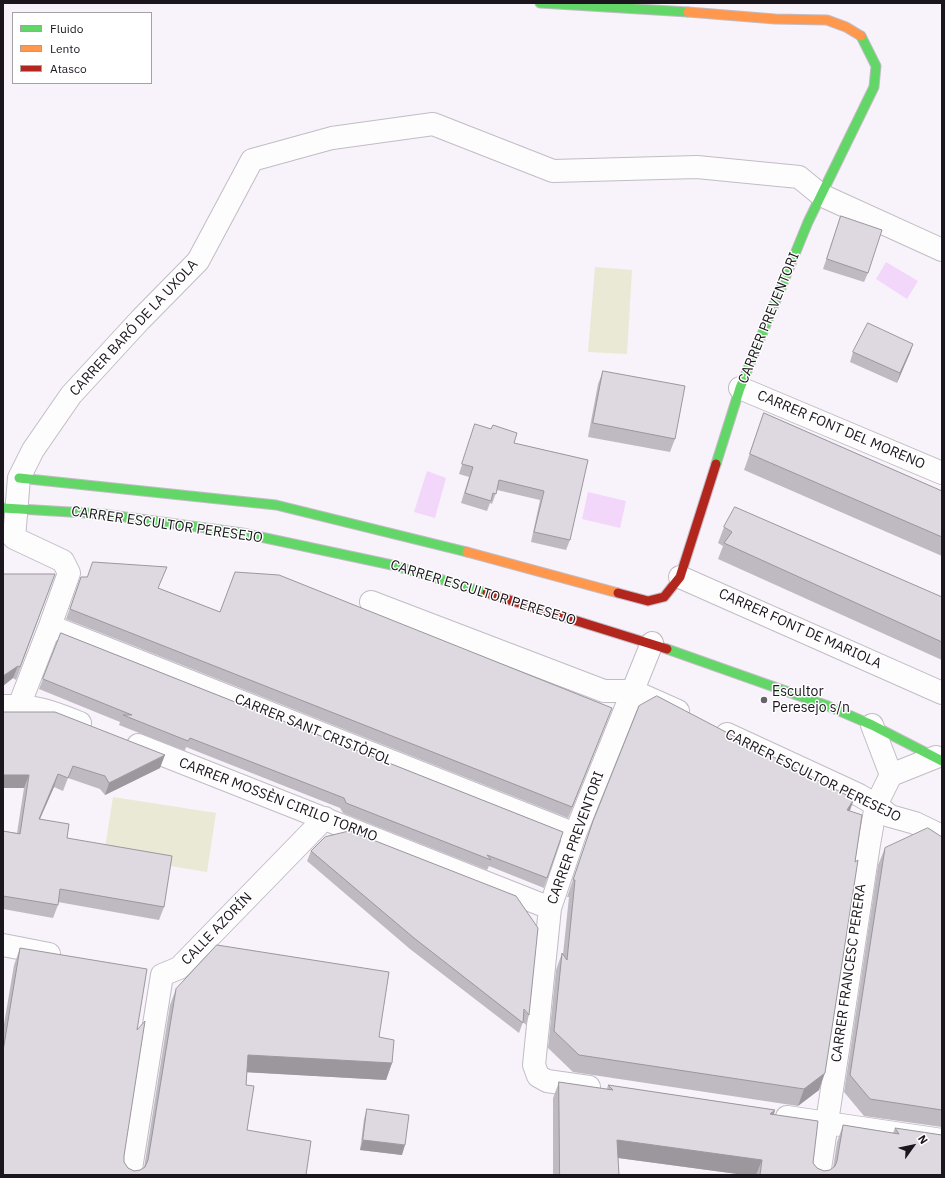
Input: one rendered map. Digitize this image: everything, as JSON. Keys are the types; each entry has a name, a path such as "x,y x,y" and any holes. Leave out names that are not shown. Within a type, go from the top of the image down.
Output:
{"street":[{"name":"CARRER PREVENTORI","path":"540,3 633,8 775,19 827,20 846,26 861,36 876,66 874,87 808,222 740,388 680,577"},
{"name":"CARRER BARÓ DE LA UXOLA","path":"50,626 69,573 63,561 14,538 10,508 20,478 33,450 72,395 140,320 198,261 252,160 332,138 433,124 553,171 697,167 799,177 821,195 942,250"},
{"name":"CARRER FONT DEL MORENO","path":"740,388 942,473"},
{"name":"CARRER ESCULTOR PERESEJO","path":"20,478 276,505 474,554 648,601 664,596 680,577"},
{"name":"CARRER ESCULTOR PERESEJO","path":"10,508 103,514 242,533 392,565 652,643 772,688 828,706 872,725 939,759"},
{"name":"CARRER FONT DE MARIOLA","path":"680,577 942,693"},
{"name":"CARRER ESCULTOR PERESEJO","path":"371,602 604,691 633,691 876,805 890,816 915,823 942,836"},
{"path":"50,626 11,706 47,710 98,730"},
{"name":"CARRER SANT CRISTÒFOL","path":"50,626 575,834"},
{"name":"CARRER PREVENTORI","path":"609,1090 547,1080 538,1076 534,1065 550,908 575,834 652,643"},
{"path":"872,725 891,775 939,759"},
{"name":"CARRER MOSSÈN CIRILO TORMO","path":"120,738 550,908"},
{"name":"CARRER FRANCESC PERERA","path":"819,1175 867,852 876,805 891,775"},
{"name":"CALLE AZORÍN","path":"162,975 179,968 325,818"},
{"path":"3,945 71,958"},
{"path":"130,1175 162,975 139,971"},
{"path":"765,1113 942,1140"}],"green space":[{"path":"595,267 632,270 627,354 588,352"},
{"path":"113,797 216,813 207,872 104,855"}],"shaded area":[{"path":"886,262 918,281 907,299 876,279"},
{"path":"427,471 446,478 435,518 414,512"},
{"path":"588,492 626,501 620,528 582,519"}],"building":[{"path":"841,216 882,230 868,273 827,259"},
{"path":"868,323 913,344 900,373 853,352"},
{"path":"603,371 685,386 675,439 593,423"},
{"path":"764,413 942,491 942,537 750,454"},
{"path":"475,424 491,429 493,425 517,433 514,443 588,460 570,540 534,532 544,491 499,480 496,494 493,493 491,501 465,493 473,467 462,464"},
{"path":"735,507 942,597 942,642 724,543 732,532 724,527"},
{"path":"93,562 167,567 158,588 220,612 235,572 279,575 612,708 572,807 70,609 81,577 87,577"},
{"path":"3,574 55,574 20,667 18,666 3,676"},
{"path":"61,633 563,832 547,878 487,855 491,860 346,803 344,798 190,738 188,741 123,715 132,715 43,679"},
{"path":"657,696 854,799 847,810 862,815 855,862 858,860 825,1073 804,1089 579,1055 554,1031 562,953 567,960 575,880 573,880 593,821 639,706"},
{"path":"3,712 55,712 165,755 109,783 105,776 73,766 68,778 58,774 39,819 69,824 67,838 172,856 164,907 60,889 58,905 3,896 3,831 20,834 29,775 3,775"},
{"path":"928,828 942,837 942,1110 870,1099 850,1075 885,848"},
{"path":"350,831 516,896 538,928 529,1015 524,1009 523,1023 414,938 311,851 325,837"},
{"path":"217,945 389,972 379,1037 394,1040 392,1063 248,1055 246,1085 254,1086 247,1130 311,1141 306,1175 3,1175 3,1051 20,948 147,969 137,1030 145,1021 124,1156 124,1162 128,1168 134,1171 145,1167 148,1160 176,989"},
{"path":"559,1082 613,1090 608,1085 775,1110 770,1114 818,1121 813,1163 817,1168 824,1171 830,1170 835,1166 843,1125 899,1134 895,1128 942,1135 942,1175 760,1175 762,1160 617,1140 619,1175 560,1175"},
{"path":"367,1109 409,1115 405,1145 363,1140"}],"traffic: fast":[{"path":"540,3 688,12"},
{"path":"716,464 740,388 808,222 874,87 876,66 861,36"},
{"path":"19,478 276,505 467,552"},
{"path":"3,508 103,514 242,533 392,565 487,593"},
{"path":"667,649 828,706 872,725 942,761"}],"traffic: slow":[{"path":"688,12 775,19 827,20 846,27 861,36"},
{"path":"467,552 618,593"}],"traffic: jam":[{"path":"618,593 648,601 664,597 680,577 716,464"},
{"path":"487,593 667,649"}],"place":[{"name":"Escultor Peresejo s/n","path":"764,700"}]}
